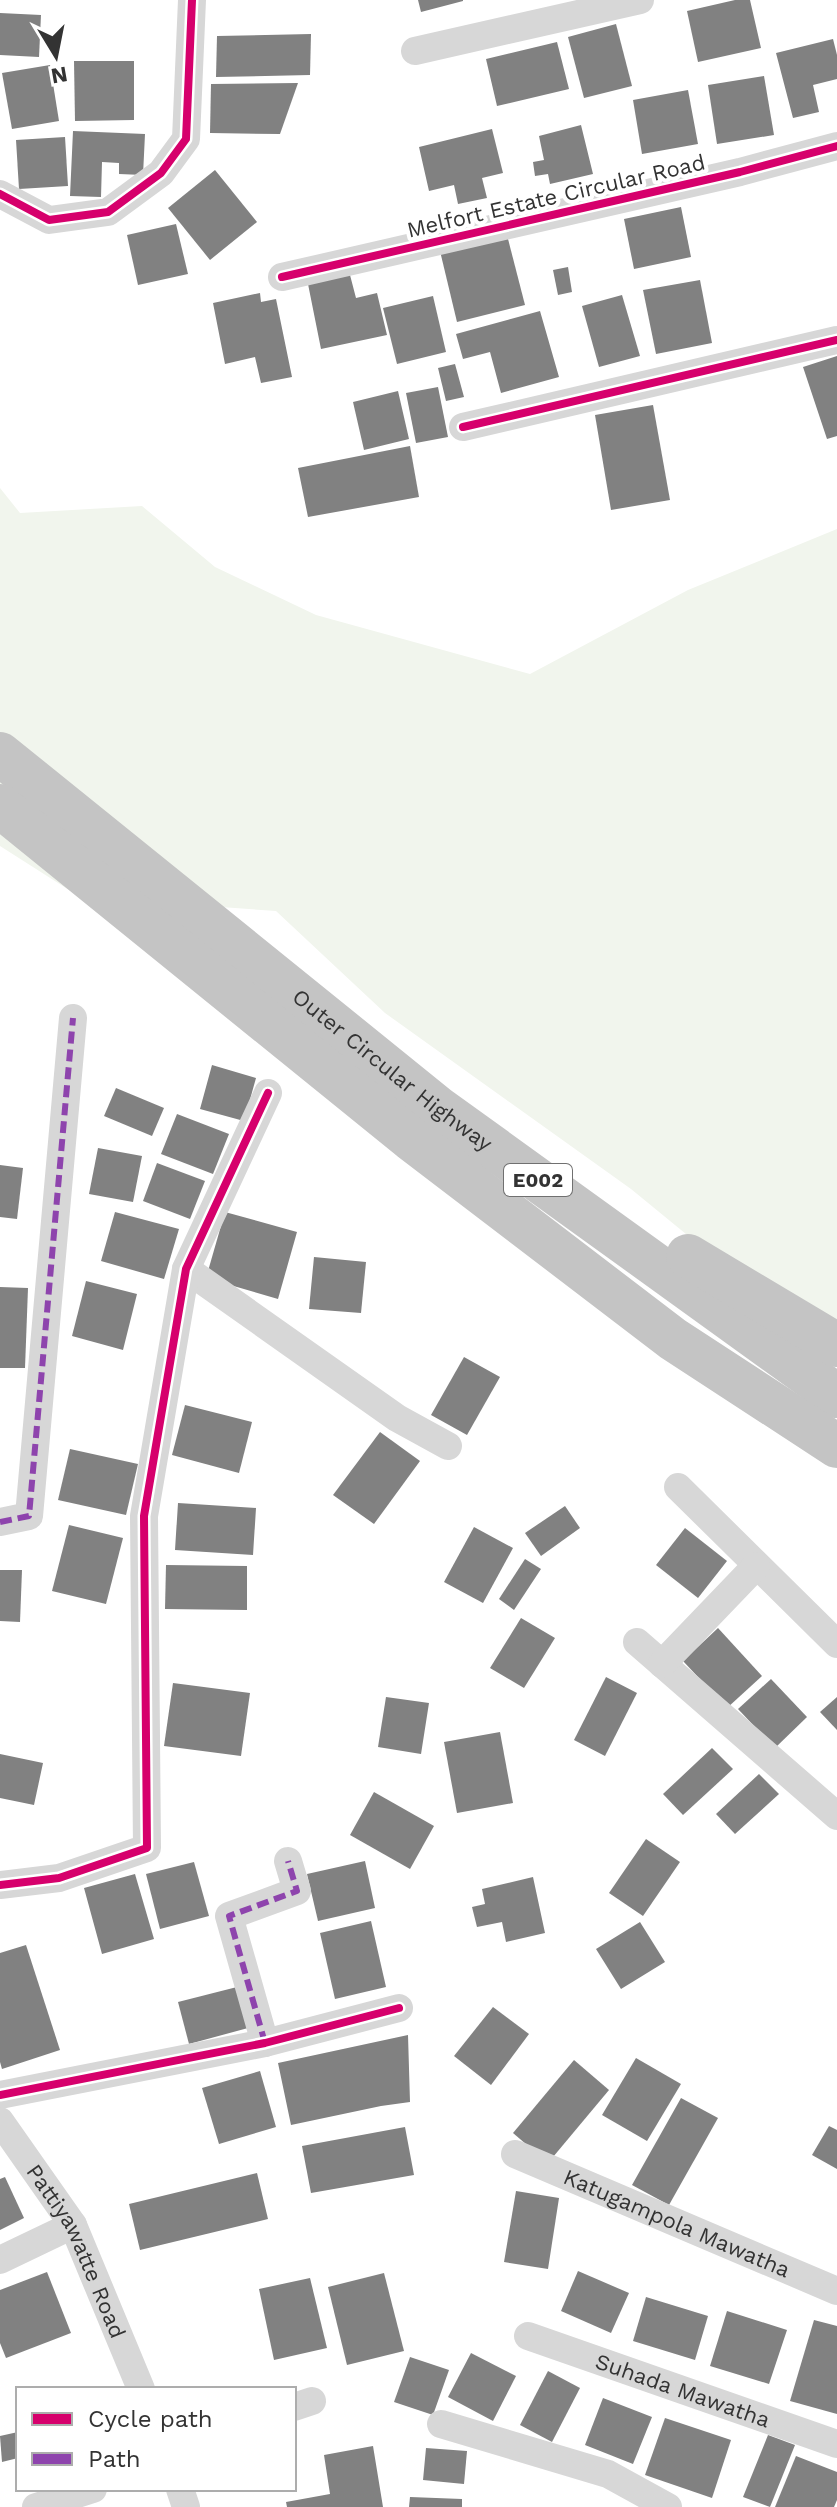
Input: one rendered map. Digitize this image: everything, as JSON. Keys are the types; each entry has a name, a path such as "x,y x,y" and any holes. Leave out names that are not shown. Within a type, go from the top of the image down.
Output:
{"highway":[{"name":"Outer Circular Highway","path":"0,754 75,817 411,1139 673,1339 837,1446"},
{"name":"Outer Circular Highway","path":"0,806 438,1108 837,1396"},
{"path":"438,1108 837,1345"},
{"path":"673,1339 837,1474"}],"street":[{"path":"0,194 49,220 108,212 161,173 186,139 192,0"},
{"path":"415,51 640,0"},
{"name":"Melfort Estate Circular Road","path":"282,277 740,172 837,146"},
{"path":"463,427 837,340"},
{"path":"0,1522 29,1516 73,1018"},
{"path":"0,1885 59,1878 147,1848 144,1516 186,1269 268,1093"},
{"path":"186,1269 397,1418 448,1446"},
{"path":"678,1487 837,1644"},
{"path":"662,1664 756,1566"},
{"path":"637,1642 837,1816"},
{"path":"265,2043 229,1916 297,1891 288,1861"},
{"path":"0,2095 265,2043 399,2008"},
{"name":"Pattiyawatte Road","path":"0,2121 73,2225 140,2387"},
{"name":"Katugampola Mawatha","path":"515,2154 837,2291"},
{"path":"0,2260 73,2225"},
{"name":"Suhada Mawatha","path":"528,2336 837,2444"},
{"path":"441,2424 608,2474 668,2507"},
{"path":"36,2507 87,2491"}],"shaded area":[{"path":"0,488 20,513 142,506 215,567 316,615 530,674 688,590 837,529 837,1363 791,1320 631,1189 385,1013 276,911 80,897 0,846"}],"building":[{"path":"418,0 463,0 463,1 421,12"},
{"path":"735,0 750,0 761,48 698,62 687,11"},
{"path":"0,13 41,15 39,57 0,55"},
{"path":"616,24 632,86 584,98 568,37"},
{"path":"311,34 310,75 216,77 217,36"},
{"path":"833,39 837,79 813,85 819,112 793,118 776,53"},
{"path":"557,42 569,89 497,106 486,59"},
{"path":"74,61 134,61 134,120 75,121"},
{"path":"50,65 59,121 12,129 2,73"},
{"path":"764,76 774,135 717,144 708,85"},
{"path":"298,83 280,134 210,133 211,84"},
{"path":"688,90 698,144 642,154 633,100"},
{"path":"581,125 593,174 550,184 548,174 535,176 533,162 544,160 539,136"},
{"path":"492,129 503,173 482,178 487,198 458,204 454,185 429,191 419,147"},
{"path":"73,131 145,134 143,175 119,174 119,163 102,162 101,197 70,196"},
{"path":"65,137 68,186 19,189 16,140"},
{"path":"215,170 257,222 210,260 168,208"},
{"path":"681,207 691,257 634,269 624,219"},
{"path":"176,224 188,274 138,285 127,235"},
{"path":"507,235 525,305 457,322 440,251"},
{"path":"568,267 572,292 558,295 553,270"},
{"path":"350,275 356,298 377,293 387,335 321,349 308,284"},
{"path":"700,280 712,343 656,354 643,290"},
{"path":"260,293 261,302 276,299 292,377 261,383 255,357 225,364 213,303"},
{"path":"622,295 640,356 599,367 582,306"},
{"path":"433,296 446,352 397,364 383,308"},
{"path":"540,311 559,377 501,393 490,352 463,359 456,334"},
{"path":"837,356 837,436 827,439 803,367"},
{"path":"455,364 464,397 446,401 438,368"},
{"path":"438,387 448,437 416,443 406,393"},
{"path":"398,391 409,439 364,450 353,402"},
{"path":"653,405 670,500 611,510 595,415"},
{"path":"410,446 419,497 308,517 298,468"},
{"path":"212,1065 256,1078 244,1121 200,1109"},
{"path":"116,1088 164,1108 152,1136 104,1116"},
{"path":"177,1114 229,1134 213,1174 161,1154"},
{"path":"98,1148 142,1156 133,1202 89,1194"},
{"path":"157,1163 205,1181 190,1219 143,1201"},
{"path":"0,1165 23,1168 17,1219 0,1217"},
{"path":"115,1212 179,1229 164,1279 101,1261"},
{"path":"225,1212 297,1232 278,1299 206,1278"},
{"path":"314,1257 366,1262 361,1313 309,1309"},
{"path":"86,1281 137,1294 123,1350 72,1336"},
{"path":"0,1287 28,1288 25,1368 0,1368"},
{"path":"464,1357 500,1377 467,1435 431,1415"},
{"path":"185,1405 252,1422 239,1473 172,1455"},
{"path":"380,1432 420,1461 374,1524 333,1495"},
{"path":"70,1449 138,1464 126,1515 58,1500"},
{"path":"178,1503 256,1508 253,1555 175,1550"},
{"path":"565,1506 580,1528 541,1556 525,1533"},
{"path":"69,1525 123,1538 106,1604 52,1591"},
{"path":"474,1527 513,1548 483,1603 444,1582"},
{"path":"685,1528 727,1561 698,1598 656,1565"},
{"path":"525,1559 541,1569 514,1610 499,1599"},
{"path":"166,1565 247,1566 247,1610 165,1609"},
{"path":"0,1570 22,1570 20,1622 0,1621"},
{"path":"521,1618 555,1638 524,1688 490,1668"},
{"path":"718,1628 762,1676 727,1708 683,1661"},
{"path":"606,1677 637,1693 605,1756 574,1740"},
{"path":"771,1679 807,1717 775,1748 738,1709"},
{"path":"173,1683 250,1693 241,1756 164,1746"},
{"path":"386,1697 429,1703 421,1754 378,1747"},
{"path":"837,1697 837,1730 820,1712"},
{"path":"500,1732 513,1803 457,1813 444,1742"},
{"path":"712,1748 733,1769 683,1815 663,1794"},
{"path":"0,1754 43,1763 34,1805 0,1798"},
{"path":"759,1774 779,1794 735,1834 716,1814"},
{"path":"374,1792 434,1826 410,1869 350,1835"},
{"path":"646,1839 680,1862 643,1916 609,1893"},
{"path":"365,1861 375,1908 318,1921 307,1874"},
{"path":"194,1862 209,1916 160,1929 146,1874"},
{"path":"135,1874 154,1939 102,1954 84,1888"},
{"path":"533,1877 545,1933 506,1942 502,1922 477,1927 472,1907 485,1904 482,1889"},
{"path":"371,1921 386,1987 335,1999 320,1933"},
{"path":"640,1922 665,1962 621,1989 596,1949"},
{"path":"26,1945 60,2050 2,2069 0,1953"},
{"path":"237,1987 248,2028 189,2044 178,2002"},
{"path":"493,2007 529,2034 491,2085 454,2056"},
{"path":"408,2035 410,2102 291,2125 278,2063"},
{"path":"636,2058 681,2084 647,2141 602,2115"},
{"path":"574,2060 609,2090 548,2163 513,2133"},
{"path":"260,2071 276,2127 219,2144 202,2088"},
{"path":"681,2098 718,2118 669,2205 632,2185"},
{"path":"829,2126 837,2130 837,2169 812,2155"},
{"path":"405,2127 414,2175 311,2193 302,2146"},
{"path":"257,2173 268,2219 140,2250 129,2204"},
{"path":"5,2177 24,2218 0,2230 0,2179"},
{"path":"516,2191 559,2198 548,2269 504,2262"},
{"path":"578,2271 629,2293 611,2333 561,2311"},
{"path":"47,2272 71,2333 6,2358 0,2343 0,2290"},
{"path":"384,2273 404,2351 347,2365 328,2287"},
{"path":"310,2278 327,2348 274,2360 259,2289"},
{"path":"646,2297 708,2316 695,2360 633,2341"},
{"path":"727,2311 787,2330 769,2384 710,2366"},
{"path":"814,2320 837,2326 837,2414 790,2401"},
{"path":"471,2353 516,2376 493,2421 448,2397"},
{"path":"410,2357 449,2370 433,2415 394,2402"},
{"path":"548,2371 580,2388 552,2442 520,2425"},
{"path":"603,2398 652,2417 633,2464 585,2445"},
{"path":"665,2418 731,2440 712,2498 645,2475"},
{"path":"16,2432 16,2458 2,2462 0,2436"},
{"path":"768,2435 795,2445 770,2507 743,2497"},
{"path":"373,2446 383,2507 287,2507 286,2502 330,2494 324,2455"},
{"path":"426,2448 467,2451 464,2484 423,2480"},
{"path":"796,2456 837,2472 834,2507 775,2507"},
{"path":"410,2497 462,2499 462,2507 409,2507"}],"marked path":[{"path":"0,1522 29,1516 73,1018"},
{"path":"265,2043 229,1916 297,1891 288,1861"}],"cycle path":[{"path":"0,194 49,220 108,212 161,173 186,139 192,0"},
{"path":"282,277 740,172 837,146"},
{"path":"463,427 837,340"},
{"path":"0,1885 59,1878 147,1848 144,1516 186,1269 268,1093"},
{"path":"0,2095 265,2043 399,2008"}]}
